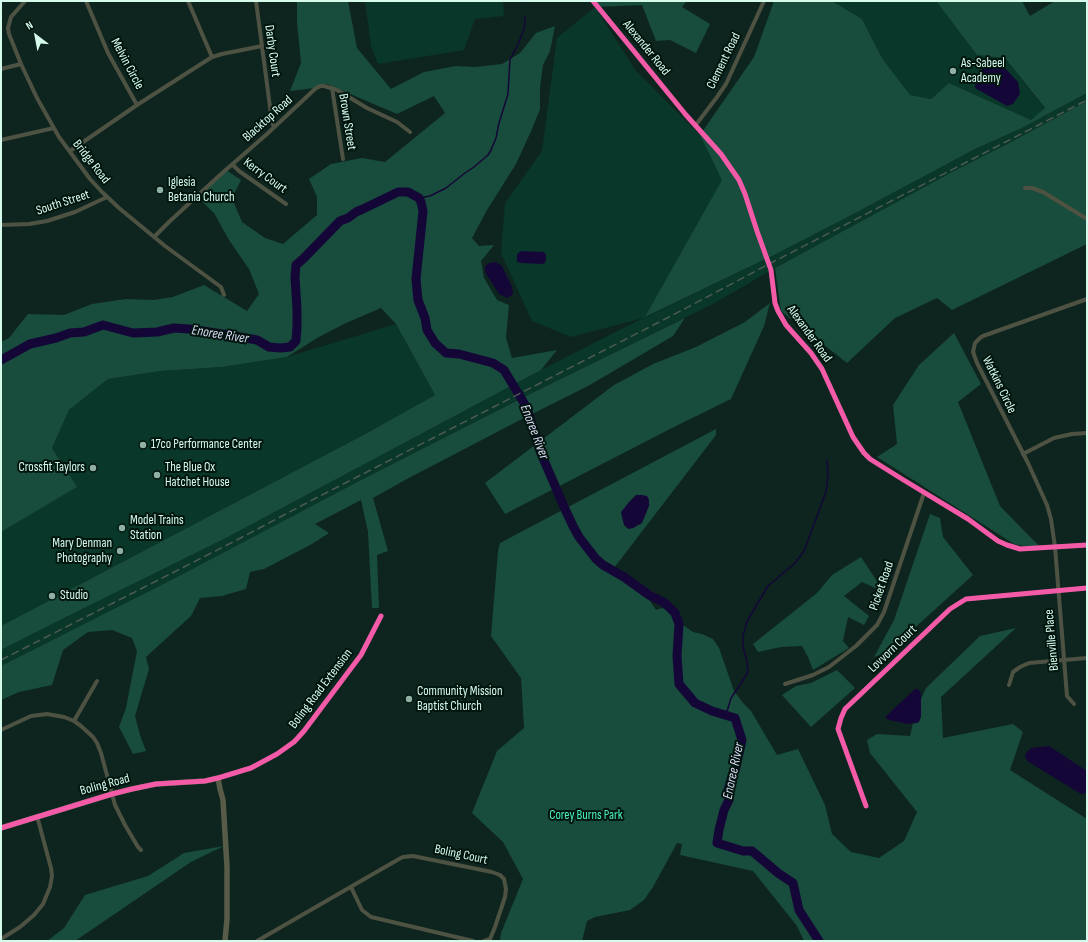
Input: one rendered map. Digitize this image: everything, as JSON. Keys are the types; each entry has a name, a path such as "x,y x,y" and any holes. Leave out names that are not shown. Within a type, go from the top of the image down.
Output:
{"street":[{"name":"Bridge Road","path":"24,1 11,17 8,28 9,34 37,98 54,128 90,179 118,208 221,287 224,295"},
{"name":"Melvin Circle","path":"70,151 137,105 108,53 86,1"},
{"path":"188,1 212,57"},
{"name":"Darby Court","path":"256,1 272,122 274,127"},
{"name":"Alexander Road","path":"593,1 695,126 720,154 743,187 771,270 775,303 778,311 786,325 811,353 822,369 856,442 864,453 870,459 968,519 1007,546 1020,549 1087,545"},
{"name":"Clement Road","path":"695,126 726,84 764,1"},
{"path":"137,105 212,57 262,46"},
{"path":"1,69 21,64"},
{"name":"Blacktop Road","path":"154,237 220,175 233,165 318,87 324,86 332,88"},
{"path":"332,88 367,108 397,122 410,132"},
{"name":"Brown Street","path":"332,88 343,159"},
{"path":"1,140 54,128"},
{"name":"Kerry Court","path":"233,165 239,171 286,204"},
{"path":"1026,188 1032,188 1042,192 1087,218"},
{"name":"South Street","path":"1,225 29,224 47,221 75,212 107,197"},
{"name":"Watkins Circle","path":"1055,547 1047,505 1023,454 976,363 973,354 974,346 983,336 1087,299"},
{"path":"1023,454 1054,438 1072,434 1087,433"},
{"name":"Picket Road","path":"785,684 813,675 829,667 856,646 877,625 884,612 924,493"},
{"name":"Bienville Place","path":"1055,547 1067,696 1074,704"},
{"name":"Lovvorn Court","path":"866,806 838,729 845,709 950,609 966,599 1087,588"},
{"name":"Boling Road Extension","path":"218,778 260,764 277,754 299,737 361,655 382,616"},
{"path":"1009,685 1013,672 1029,663 1087,658"},
{"path":"74,721 97,680"},
{"path":"1,730 32,716 52,714 74,721 88,732 97,743 115,805 125,825 141,850"},
{"path":"218,778 223,800 227,867 227,919 224,941"},
{"name":"Boling Road","path":"1,828 112,794 156,784 205,781 218,778"},
{"path":"1,940 34,915 43,904 50,887 52,876 51,868 37,816"},
{"name":"Boling Court","path":"257,941 399,859 408,856 417,856 498,873 500,875 505,881 505,897 496,927 490,939 484,941"},
{"path":"351,887 362,910 370,917 473,941"}],"shaded area":[{"path":"365,1 503,1 504,16 475,19 464,50 378,64 371,46"},
{"name":"As-Sabeel Academy","path":"832,1 936,1 977,55 1005,58 1045,109 1031,120 949,83 931,99 910,95 882,58 862,19"},
{"path":"595,7 636,71 700,135 723,180 646,317 774,255 975,149 1022,128 1087,93 1087,101 775,268 713,304 532,393 359,481 177,577 1,666 1,650 224,539 541,370 643,318 571,337 532,321 501,253 505,203 542,151 557,38"},
{"path":"989,65 1005,68 1018,82 1020,94 1013,104 1007,106 975,88 976,80 982,69"},
{"path":"521,251 544,252 546,255 546,260 544,264 517,262 517,254"},
{"path":"496,262 502,266 512,287 512,295 507,298 499,294 485,272 485,266 489,263"},
{"path":"396,324 435,395 367,433 1,626 1,532 76,487 52,448 69,410 108,379 161,371 222,367 287,357"},
{"path":"636,495 647,496 649,506 642,523 628,529 624,525 621,512"},
{"path":"915,689 918,689 921,694 921,717 919,722 908,724 886,718 886,716"},
{"path":"1049,746 1087,771 1087,793 1081,794 1027,761 1025,754 1031,748"}],"green space":[{"path":"297,1 348,1 357,48 391,89 424,72 456,66 475,67 502,64 520,53 536,33 555,26 550,51 543,65 540,87 540,109 516,164 487,210 472,238 479,246 494,245 481,261 484,278 497,300 509,305 506,338 512,358 557,350 541,370 224,539 1,650 1,626 367,433 435,395 396,324 381,308 346,323 317,338 287,357 222,367 161,371 108,379 69,410 52,448 77,487 1,532 1,342 9,338 28,314 64,315 92,304 126,299 154,300 173,297 204,285 247,311 259,294 249,269 229,240 214,213 198,198 226,170 241,180 232,198 242,222 265,238 283,244 317,215 317,197 309,179 331,164 362,158 385,162 445,113 434,96 397,114 327,84 315,88 290,91 301,63 297,23"},
{"path":"591,1 687,1 682,7 710,24 696,53 670,40 656,41 642,5 595,7"},
{"path":"774,1 832,1 862,19 882,58 910,95 931,99 949,83 1031,120 1045,108 1005,58 977,55 936,1 1022,1 1030,16 1055,1 1087,1 1087,93 1022,128 975,149 774,255 645,317 722,180 700,135 754,57"},
{"path":"1087,101 1087,244 952,310 937,298 895,318 847,363 781,311 775,268"},
{"path":"770,303 764,326 731,399 505,514 485,483 614,385 653,364 696,347 745,322"},
{"path":"685,318 673,336 588,386 522,419 373,498 388,551 377,555 379,608 372,608 368,532 361,500 315,524 329,533 312,544 264,569 250,572 246,589 222,596 200,598 191,616 146,657 149,669 135,716 146,751 133,754 119,727 126,708 137,651 132,638 112,630 88,632 63,650 52,685 19,692 1,700 1,666 177,577 359,481 532,393"},
{"path":"954,333 981,384 958,402 1000,506 1043,550 1014,544 877,457 897,444 893,405 919,365"},
{"name":"Corey Burns Park","path":"716,429 716,435 614,568 650,601 656,610 662,608 674,614 683,625 693,632 713,639 719,648 734,691 751,711 777,755 798,749 825,805 832,834 851,852 879,858 904,841 917,812 870,753 867,740 877,734 910,736 916,710 926,688 980,636 1016,628 941,697 943,738 1013,724 1023,732 1010,770 1087,819 1087,941 804,941 797,926 753,871 680,855 682,844 677,843 653,887 644,900 630,910 595,917 587,921 582,941 500,941 501,933 523,879 503,842 472,813 497,751 524,728 521,678 491,636 498,551 500,543"},
{"path":"930,514 940,518 943,537 973,575 887,653 874,657 894,620"},
{"path":"861,557 884,592 862,582 844,596 869,616 864,625 848,617 843,641 849,648 813,670 802,646 781,647 758,652 753,644 817,593 832,575"},
{"path":"837,670 855,688 811,727 782,695 796,686 811,683"},
{"path":"224,846 191,862 75,941 47,941 64,928 85,895 148,876 184,853"}],"waterway":[{"path":"419,198 430,196 446,188 474,167 488,155 491,150 496,138 508,94 510,59 517,47 524,29 525,17"},
{"name":"Enoree River","path":"1,360 30,344 70,333 84,332 103,325 133,333 157,332 174,328 189,329 257,340 269,347 290,347 296,341 296,265 340,221 348,218 356,212 398,192 408,192 419,198 423,211 416,279 418,300 425,318 427,330 435,343 446,353 459,354 493,363 504,370 527,408 540,451 579,537 596,559 603,565 624,577 649,595 665,603 675,613 679,624 677,656 679,684 695,703 712,711 735,718 742,740 736,767 728,790 729,800 724,810 717,843 743,851 752,851 778,873 793,883 799,910 819,941"},
{"path":"726,715 731,698 748,672 743,647 743,636 747,621 768,586 795,563 804,551 826,492 828,474 827,460"}],"railway":[{"path":"1,660 233,542 1087,100"}],"cycle path":[{"path":"593,1 686,115 721,154 739,180 771,270 775,303 778,311 786,325 811,353 822,369 853,437 864,453 870,459 968,519 998,541 1007,545 1020,549 1087,545"},
{"path":"866,806 838,729 845,709 950,609 966,599 1087,588"},
{"path":"1,828 132,789 156,784 205,781 218,778 251,768 277,754 294,742 304,731 361,655 381,616"}],"place":[{"name":"As-Sabeel Academy","path":"953,71"},
{"name":"Iglesia Betania Church","path":"160,190"},
{"name":"17co Performance Center","path":"143,445"},
{"name":"Crossfit Taylors","path":"93,468"},
{"name":"The Blue Ox Hatchet House","path":"157,475"},
{"name":"Model Trains Station","path":"122,528"},
{"name":"Mary Denman Photography","path":"120,551"},
{"name":"Studio","path":"52,596"},
{"name":"Community Mission Baptist Church","path":"409,699"}]}
